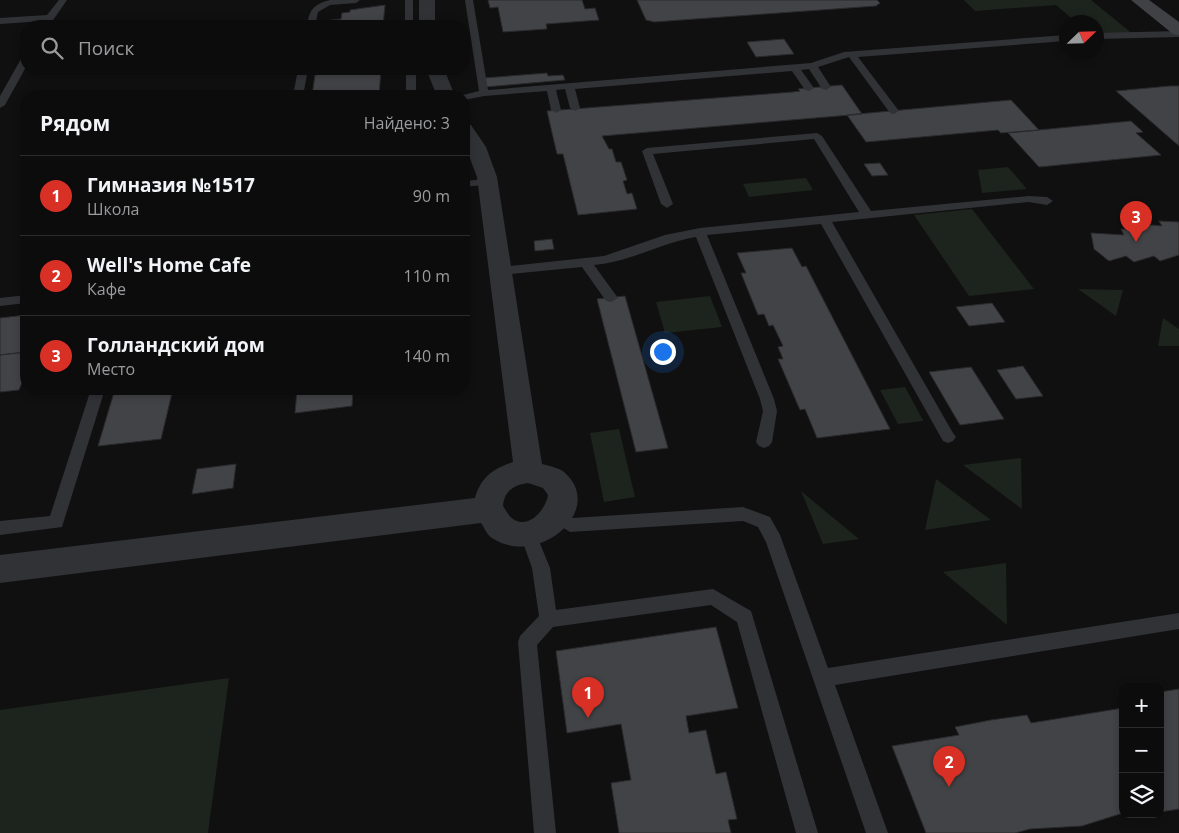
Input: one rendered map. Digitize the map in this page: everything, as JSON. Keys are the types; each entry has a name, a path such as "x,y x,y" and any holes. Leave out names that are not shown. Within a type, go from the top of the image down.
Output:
{"main road":[{"path":"1139,0 1179,30"}],"street":[{"path":"426,0 427,20"},
{"path":"437,75 444,90"},
{"path":"470,140 479,156 488,182 528,471"},
{"path":"528,471 540,473 558,486 562,495 563,506 558,516 546,528 528,534 506,531 497,525 488,509 491,490 498,482 517,472 528,471"},
{"path":"0,569 488,509"}],"lane":[{"path":"48,20 63,0"},
{"path":"312,20 314,11 318,8 336,1 356,0"},
{"path":"409,0 409,20"},
{"path":"470,0 484,93"},
{"path":"0,21 20,21"},
{"path":"1104,36 1179,34"},
{"path":"470,96 484,93 796,68 812,66 840,56 1059,39"},
{"path":"852,55 894,111"},
{"path":"812,66 826,87"},
{"path":"796,68 809,88"},
{"path":"0,105 20,70"},
{"path":"299,90 302,75"},
{"path":"411,75 411,90"},
{"path":"569,86 575,108"},
{"path":"551,88 556,110"},
{"path":"667,204 647,151 818,136 867,215"},
{"path":"470,184 488,182"},
{"path":"501,271 612,258 669,238 700,232 1029,199 1047,201"},
{"path":"824,219 948,437"},
{"path":"700,232 768,398 770,418 764,442"},
{"path":"585,262 611,298"},
{"path":"0,302 20,300"},
{"path":"0,528 56,522 96,395"},
{"path":"558,516 570,525 743,514 764,522 774,540 877,833"},
{"path":"528,534 542,568 548,619"},
{"path":"545,833 527,642 548,619 714,597 745,618 806,833"},
{"path":"823,678 1179,621"}],"shaded area":[{"path":"964,0 1091,0 1134,35 1104,34 1104,15 1068,15 1056,5 975,11"},
{"path":"1008,167 1027,189 982,193 978,170"},
{"path":"806,178 813,190 749,197 743,184"},
{"path":"972,209 1034,289 969,296 914,215"},
{"path":"1078,289 1123,290 1116,316"},
{"path":"710,296 722,327 665,333 656,302"},
{"path":"1163,318 1179,329 1179,346 1158,346"},
{"path":"905,387 923,421 898,424 880,390"},
{"path":"619,429 635,497 604,502 590,433"},
{"path":"1021,458 1022,509 963,465"},
{"path":"936,479 991,520 925,530"},
{"path":"801,491 859,539 823,544"},
{"path":"1006,563 1007,625 943,572"},
{"path":"229,678 208,833 0,833 0,710"}],"building":[{"path":"488,0 582,0 585,9 595,8 599,20 546,24 547,29 503,32 498,7 490,8"},
{"path":"637,0 877,0 880,3 876,6 654,22 646,20"},
{"path":"385,5 384,20 331,20 341,19 342,13 350,12 350,10"},
{"path":"784,39 794,54 756,57 747,42"},
{"path":"547,73 548,76 563,75 565,80 486,87 484,78"},
{"path":"315,75 381,75 379,90 313,90"},
{"path":"842,85 862,114 602,136 609,149 612,149 616,162 621,162 627,180 623,181 627,194 632,193 637,209 578,215 563,154 557,154 547,111 793,92 800,91 798,89"},
{"path":"1179,86 1179,146 1116,91"},
{"path":"1011,100 1039,130 1001,133 998,130 866,142 847,115"},
{"path":"1131,121 1143,132 1136,133 1161,155 1039,167 1008,133"},
{"path":"880,163 888,175 872,176 864,164"},
{"path":"1159,221 1179,222 1179,255 1160,261 1154,256 1134,262 1126,256 1109,261 1094,249 1091,233 1124,235 1121,229 1144,230 1140,224 1162,226"},
{"path":"552,239 554,249 535,251 534,241"},
{"path":"792,248 802,267 806,266 890,429 817,438 805,409 800,410 778,359 783,359 778,347 783,346 773,325 769,326 764,314 758,315 741,273 746,273 737,253"},
{"path":"625,296 668,448 636,452 597,299"},
{"path":"992,303 1005,322 969,326 956,307"},
{"path":"20,316 20,353 0,355 0,318"},
{"path":"20,353 19,390 0,392 0,355"},
{"path":"1023,366 1043,396 1016,399 997,370"},
{"path":"971,367 1004,419 960,425 929,372"},
{"path":"113,395 172,395 161,439 98,446"},
{"path":"297,395 353,395 352,406 295,413"},
{"path":"236,464 233,488 192,494 197,469"},
{"path":"716,627 738,708 686,716 689,733 706,730 716,774 726,772 737,819 728,820 731,833 619,833 611,783 631,780 621,724 567,733 556,651"},
{"path":"1179,689 1179,809 1164,811 1164,728 1164,691"},
{"path":"1119,709 1119,814 1082,826 1030,829 1015,833 926,833 892,746 959,735 955,727 991,720 1027,715 1031,723"}],"place":[{"name":"Голландский дом","path":"1136,242"},
{"name":"Гимназия №1517","path":"588,718"},
{"name":"Well's Home Cafe","path":"949,787"}]}
